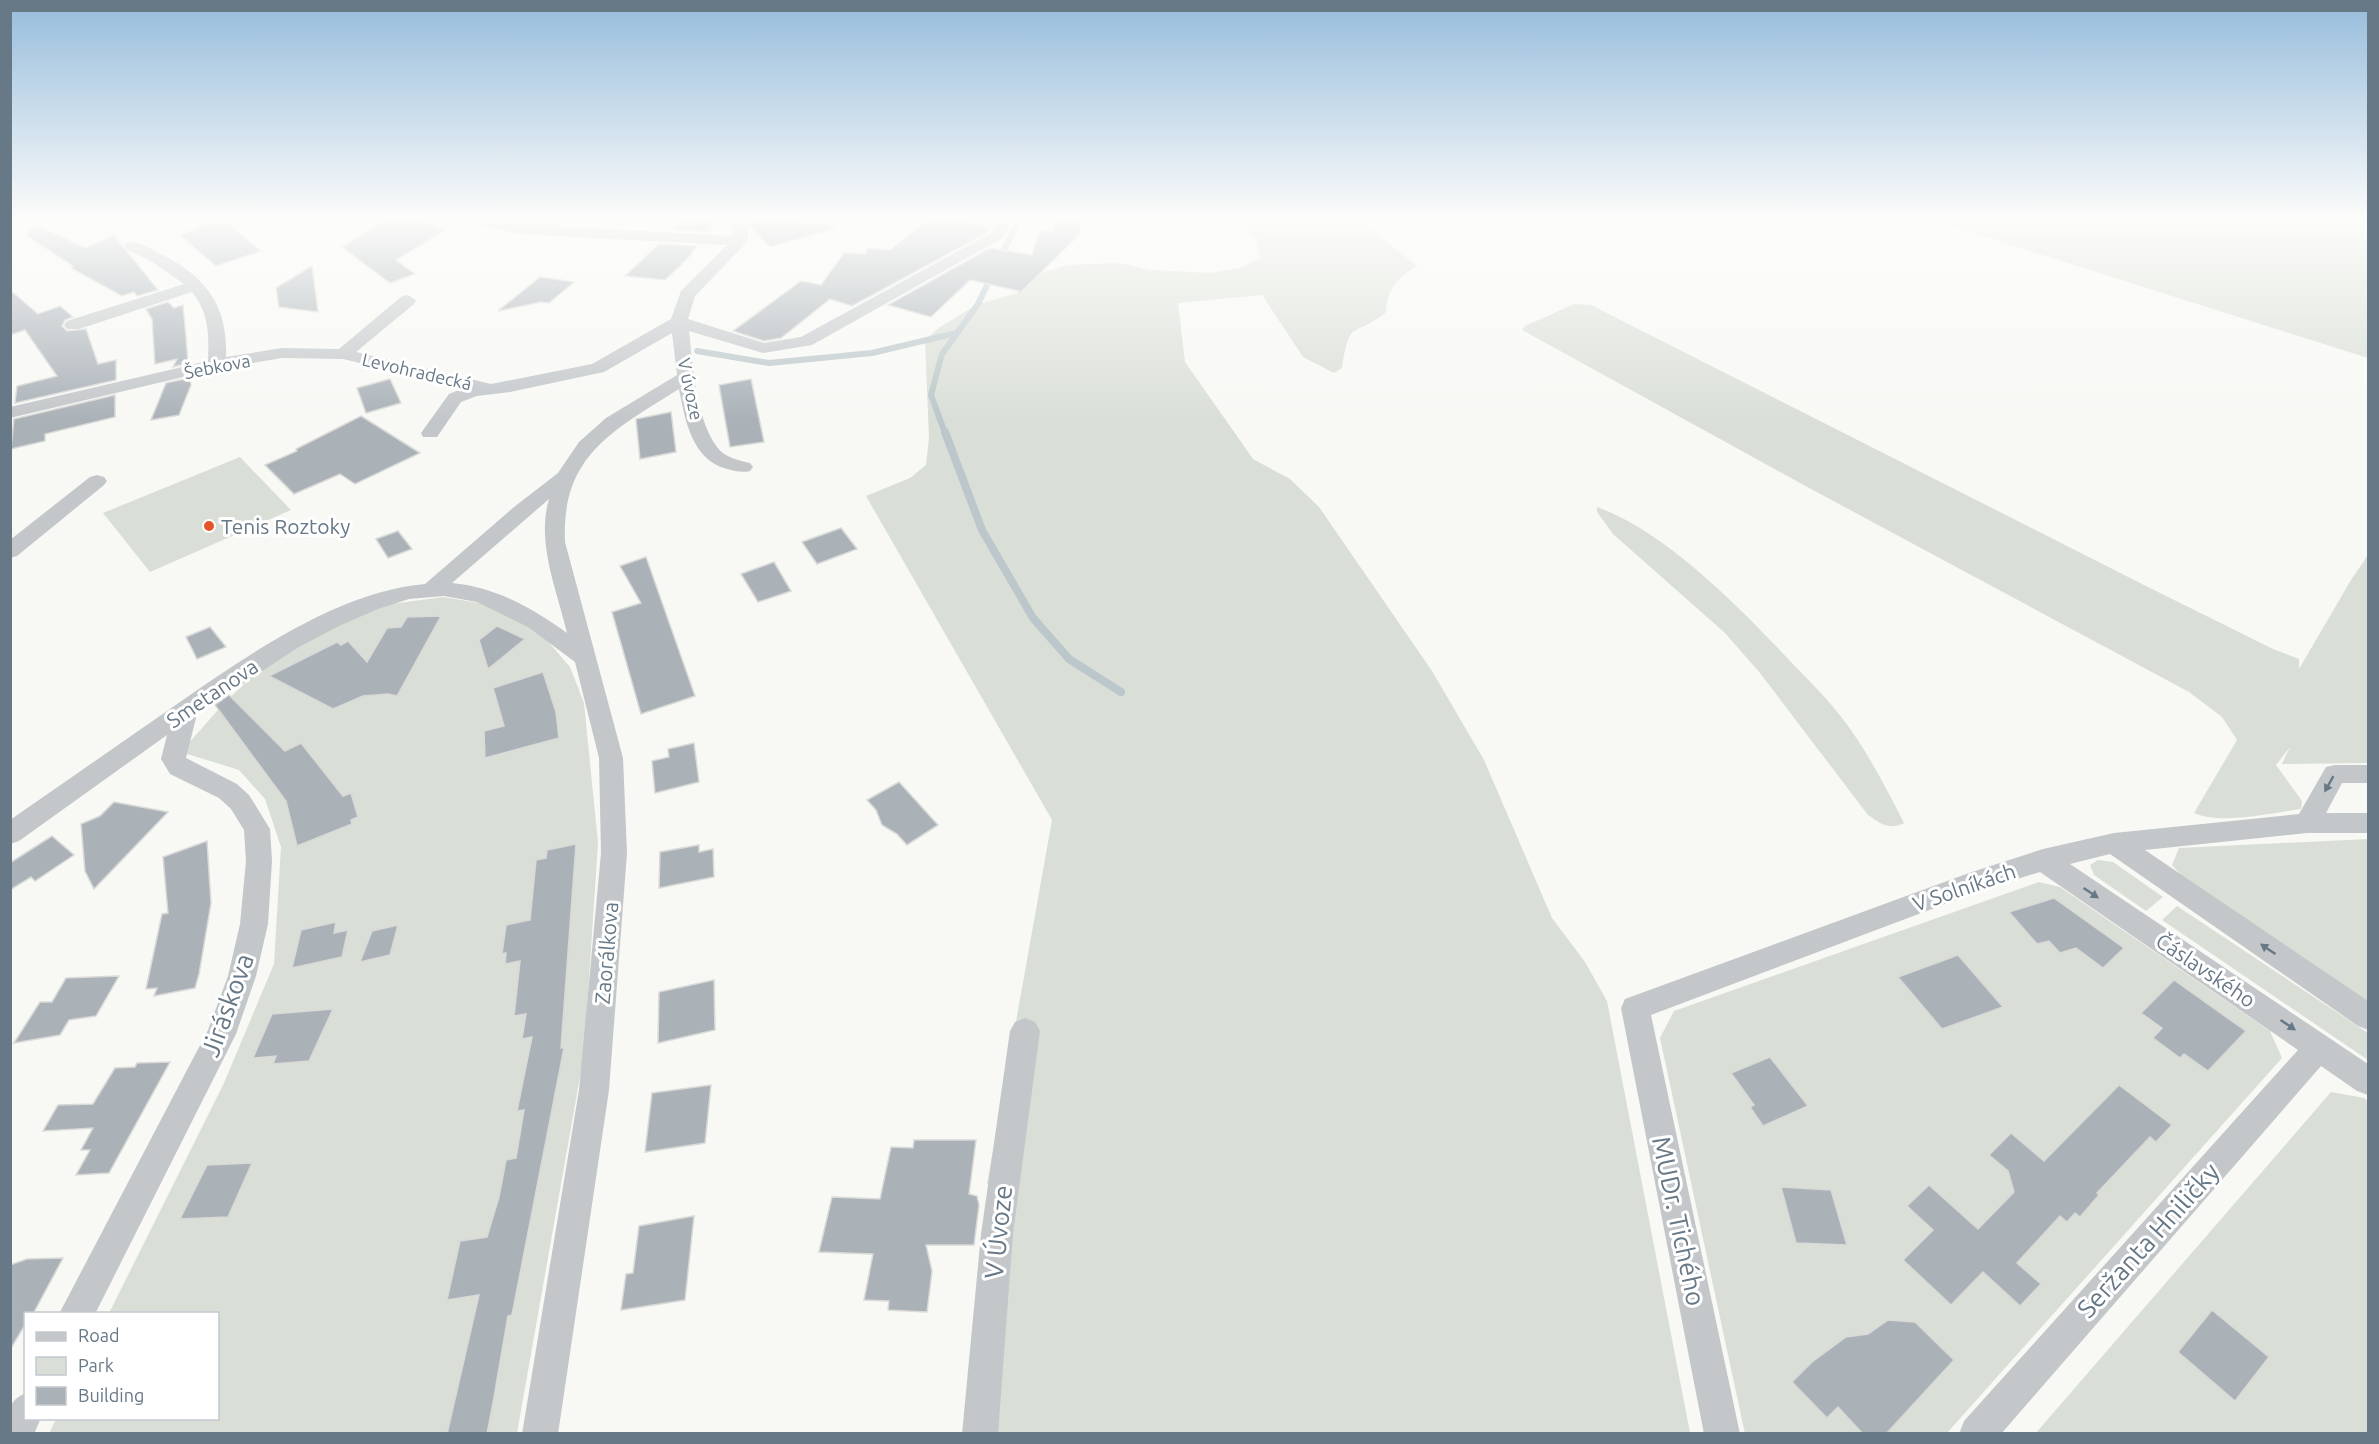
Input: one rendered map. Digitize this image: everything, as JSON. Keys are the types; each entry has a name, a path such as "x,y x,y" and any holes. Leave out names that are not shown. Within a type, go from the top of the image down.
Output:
{"street":[{"path":"73,325 195,285"},
{"path":"196,285 207,301 217,327 217,364"},
{"path":"697,285 687,296 679,322 763,348 806,341 907,285"},
{"path":"343,354 408,300"},
{"name":"V úvoze","path":"679,322 694,417 709,451 723,462 744,467"},
{"name":"Levohradecká","path":"430,433 455,398 474,391 598,368 679,322"},
{"name":"Šebkova","path":"10,413 217,364 282,353 343,354"},
{"name":"Levohradecká","path":"343,354 490,389"},
{"path":"432,589 521,511 565,477 586,446 613,422 686,377"},
{"name":"Zaorálkova","path":"540,1434 594,1090 614,853 610,758 555,542 554,516 565,477"},
{"path":"10,551 97,481"},
{"name":"Smetanova","path":"10,834 232,677 341,616 408,592 432,589 463,592 492,599 539,622 584,657"},
{"name":"Jiráskova","path":"77,1312 221,1034 242,976 254,924 259,861 257,829 240,802 228,791 179,767 173,759 186,710"},
{"path":"2307,824 2335,774 2368,774"},
{"name":"V Solníkách","path":"1635,1008 1978,881 2043,860 2114,843 2307,824 2368,823"},
{"path":"2114,843 2368,1017"},
{"name":"Čáslavského","path":"2043,860 2368,1081"},
{"name":"MUDr. Tichého","path":"1635,1008 1722,1434"},
{"name":"V Úvoze","path":"980,1434 997,1234 1024,1031"},
{"name":"Seržanta Hniličky","path":"1977,1434 2319,1047"},
{"path":"14,1434 24,1415"}],"green space":[{"path":"1028,285 1394,285 1388,297 1386,312 1351,335 1342,368 1334,373 1303,357 1262,295 1178,303 1185,362 1253,459 1290,479 1319,507 1432,671 1484,760 1552,918 1585,962 1607,1001 1690,1433 993,1433 1009,1191 1020,1190 987,1184 1052,820 866,496 910,478 926,465 929,438 925,340 940,327 978,304 1022,292"},
{"path":"2139,285 2368,285 2368,358"},
{"path":"1574,304 1591,305 2146,586 2273,649 2299,659 2299,669 2368,555 2368,763 2282,764 2290,747 2276,765 2302,801 2301,809 2232,818 2218,818 2194,813 2237,740 2222,717 2189,692 1811,489 1522,330 1525,326"},
{"path":"240,457 291,510 150,572 103,513"},
{"path":"1597,507 1624,519 1676,553 1726,596 1772,642 1827,700 1848,726 1874,766 1904,823 1889,826 1868,815 1760,673 1725,633 1613,534 1597,512"},
{"path":"443,597 510,608 539,631 570,667 584,703 598,843 584,1054 517,1433 49,1434 56,1420 219,1420 219,1312 110,1312 224,1083 274,964 281,847 265,799 239,770 181,752 224,703 258,671 330,626 384,605"},
{"path":"2368,839 2368,1003 2194,889 2172,865 2179,848"},
{"path":"2098,860 2113,862 2163,897 2146,911 2094,875 2090,865"},
{"path":"2039,882 2060,887 2270,1031 2282,1058 1947,1433 1745,1434 1660,1038 1674,1011"},
{"path":"2177,906 2368,1033 2368,1060 2162,920"},
{"path":"2331,1092 2364,1098 2368,1101 2368,1433 2035,1434"}],"building":[{"path":"103,285 154,285 158,290 137,296 134,292 122,296"},
{"path":"280,285 315,285 318,312 279,307 276,288"},
{"path":"530,285 570,285 549,303 541,302 498,311"},
{"path":"795,285 890,285 852,306 830,299 781,338 764,341 733,331"},
{"path":"923,285 964,285 931,317 888,305"},
{"path":"994,285 1028,285 1018,295 1019,291"},
{"path":"10,290 38,314 60,306 73,317 65,320 62,326 67,331 86,329 98,364 116,360 116,380 15,403 17,386 57,376 25,330 10,335"},
{"path":"168,302 174,308 183,305 188,363 173,367 177,359 155,364 152,319 146,309"},
{"path":"190,378 191,385 179,415 151,420 166,383"},
{"path":"390,379 401,403 366,413 357,388"},
{"path":"751,379 764,442 730,447 719,385"},
{"path":"115,395 115,417 45,434 45,441 11,449 14,419"},
{"path":"671,412 676,452 640,459 636,419"},
{"path":"361,416 420,453 355,484 340,474 294,494 265,465 297,451 296,449"},
{"path":"841,528 857,549 817,564 802,542"},
{"path":"398,531 412,549 388,558 376,539"},
{"path":"646,557 695,696 641,714 612,612 641,603 620,566"},
{"path":"774,562 791,591 758,602 741,574"},
{"path":"441,616 397,696 388,694 363,696 333,709 269,676 337,642 341,645 348,641 367,662 387,628 401,627 407,617"},
{"path":"497,626 525,639 488,669 479,640"},
{"path":"210,627 226,647 197,659 186,637"},
{"path":"543,672 556,712 559,738 485,758 484,731 504,726 493,688"},
{"path":"229,695 285,751 301,743 343,796 351,793 358,817 351,820 352,824 297,846 286,801 215,705"},
{"path":"694,743 699,782 655,793 652,761 669,757 668,749"},
{"path":"899,782 938,825 907,845 897,834 882,825 876,810 867,800"},
{"path":"114,802 168,812 94,889 85,871 81,824 100,816"},
{"path":"52,836 74,855 35,881 31,877 10,890 10,863"},
{"path":"207,841 211,903 195,988 154,996 157,988 146,989 162,914 168,913 163,857"},
{"path":"576,844 561,1048 564,1048 512,1315 508,1316 487,1434 447,1434 479,1295 447,1300 460,1241 487,1237 499,1197 506,1160 516,1158 524,1110 517,1111 532,1037 522,1039 526,1014 514,1016 520,961 505,964 506,953 502,954 506,925 530,920 536,860 546,858 547,850"},
{"path":"699,845 699,852 713,849 714,877 659,888 660,852"},
{"path":"2054,898 2124,948 2103,968 2076,948 2060,953 2049,941 2037,944 2009,912"},
{"path":"336,922 334,933 348,930 342,957 292,968 301,930"},
{"path":"398,925 390,955 360,962 372,931"},
{"path":"1958,955 2003,1007 1942,1029 1898,977"},
{"path":"119,976 96,1016 69,1020 60,1035 14,1043 40,1002 52,1002 66,978"},
{"path":"714,980 715,1030 658,1043 659,992"},
{"path":"2174,980 2246,1031 2208,1071 2184,1054 2180,1058 2153,1038 2162,1028 2141,1013"},
{"path":"333,1009 309,1061 273,1064 276,1056 253,1058 272,1014"},
{"path":"1770,1057 1808,1106 1763,1126 1750,1107 1754,1105 1731,1073"},
{"path":"170,1062 109,1173 76,1175 90,1150 81,1150 93,1128 43,1131 58,1105 93,1104 115,1068 135,1067 137,1063"},
{"path":"711,1085 705,1143 645,1152 652,1093"},
{"path":"2119,1085 2172,1125 2156,1142 2150,1137 2097,1193 2099,1195 2080,1217 2075,1213 2067,1222 2060,1216 2017,1263 2041,1284 2020,1306 1983,1272 1951,1305 1903,1260 1933,1230 1907,1206 1929,1185 1978,1229 2014,1192 2008,1171 1989,1155 2011,1133 2044,1161"},
{"path":"914,1140 976,1140 969,1194 977,1196 979,1205 974,1245 926,1245 932,1271 927,1312 888,1310 889,1301 864,1300 873,1254 819,1252 832,1197 880,1199 891,1147 913,1148"},
{"path":"252,1163 228,1217 180,1219 207,1165"},
{"path":"1781,1187 1831,1190 1847,1245 1796,1243"},
{"path":"694,1216 685,1300 621,1310 626,1274 633,1273 639,1226"},
{"path":"63,1258 34,1312 24,1312 24,1326 10,1350 10,1265 27,1259"},
{"path":"2212,1310 2269,1357 2235,1401 2178,1352"},
{"path":"1888,1320 1915,1322 1954,1360 1886,1434 1863,1434 1838,1407 1827,1418 1792,1382 1812,1362 1846,1337 1868,1334"}],"waterway":[{"path":"945,433 931,395 942,354 978,304 987,285"},
{"path":"697,351 769,363 872,353 956,333"},
{"path":"945,432 982,530 1033,618 1069,659 1121,692"}],"place":[{"name":"Tenis Roztoky","path":"209,526"}]}
